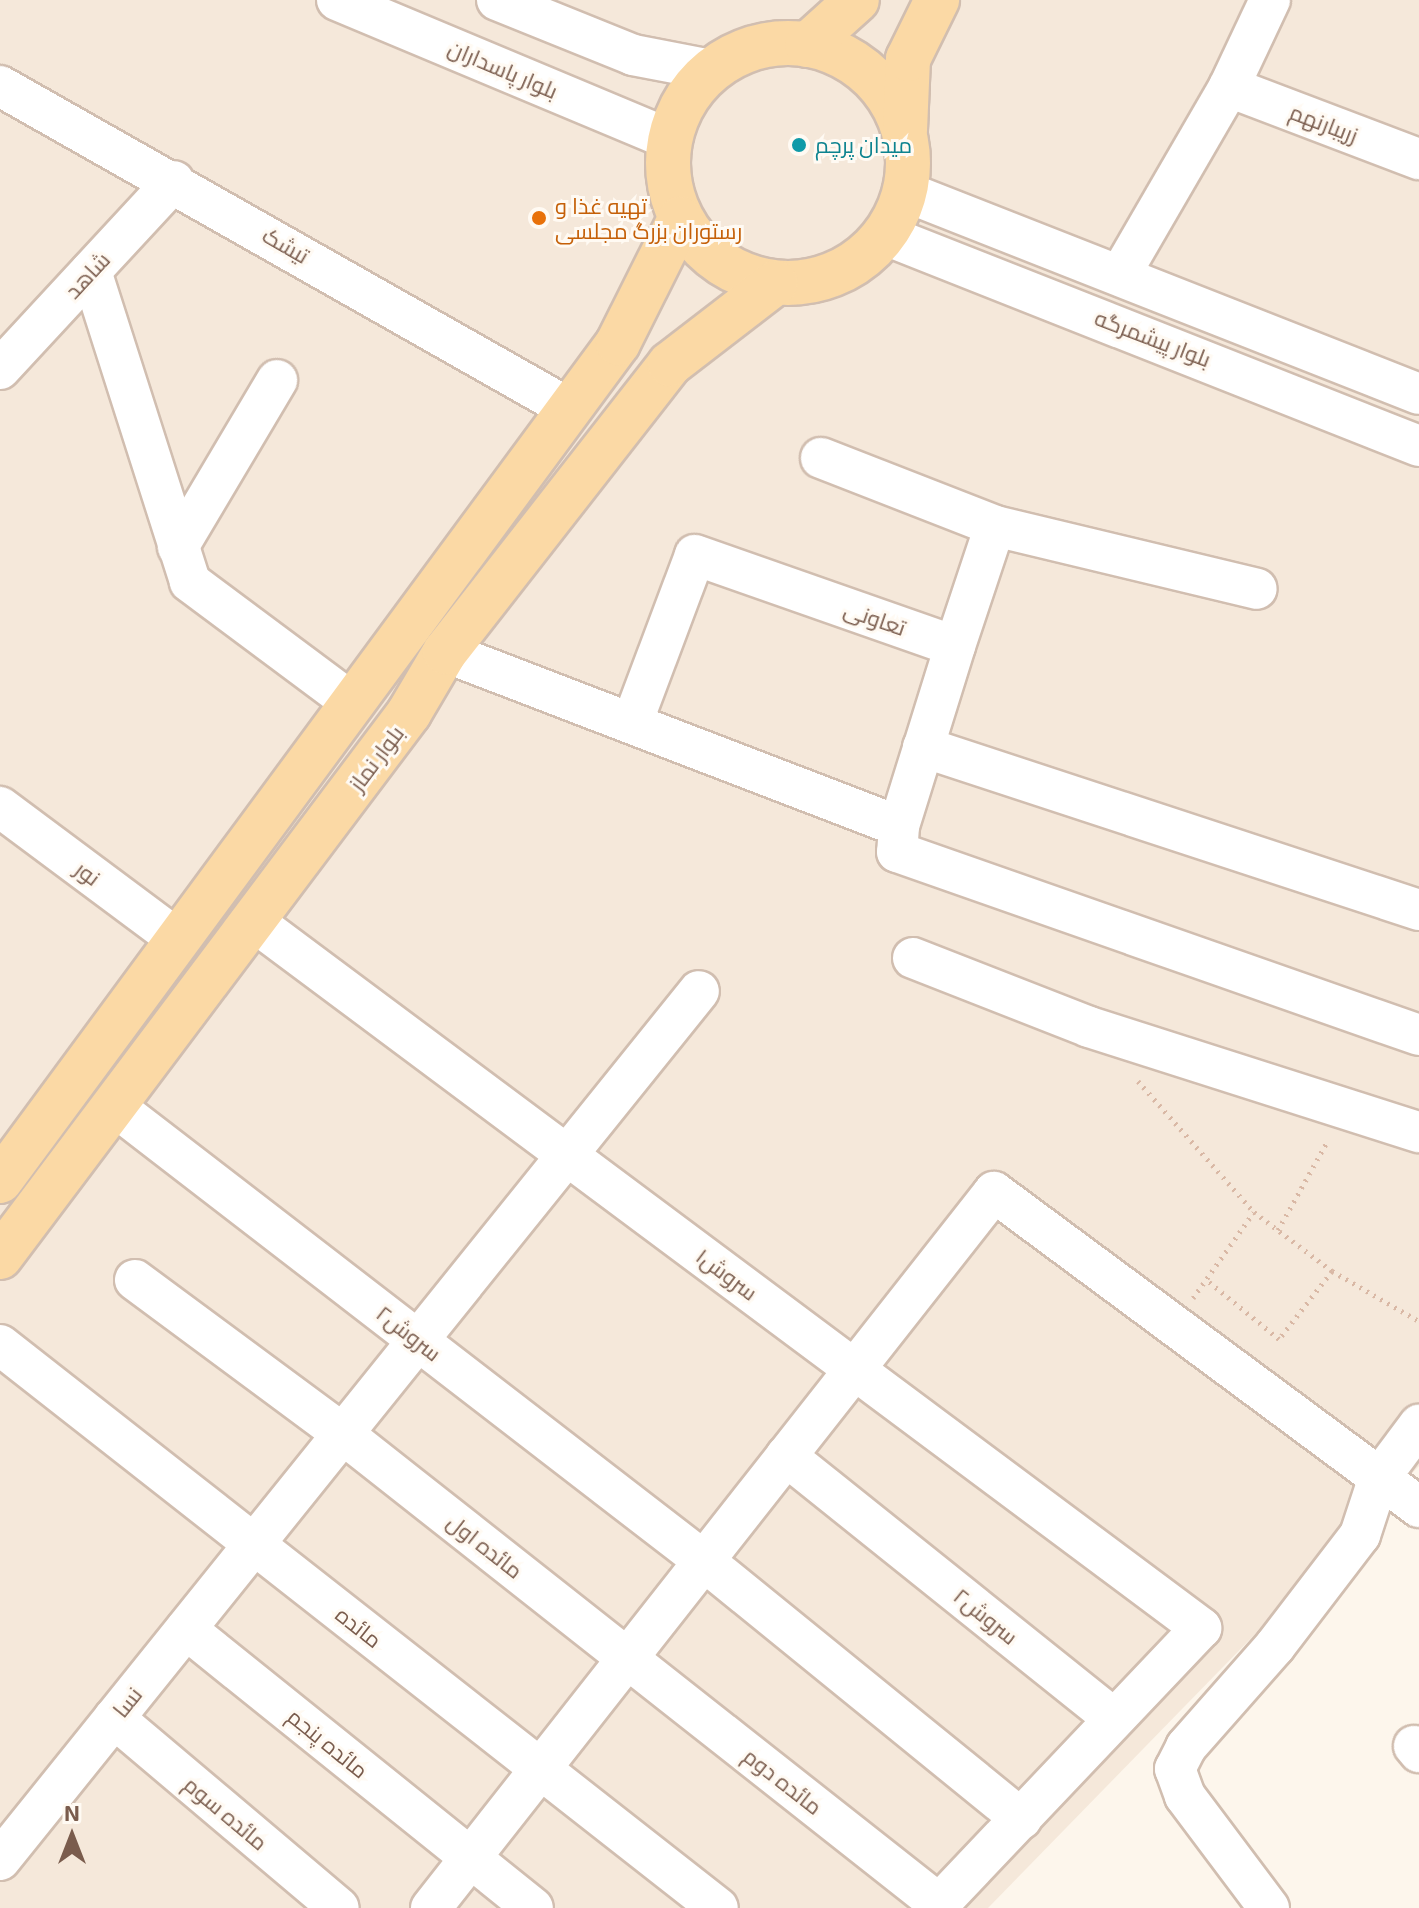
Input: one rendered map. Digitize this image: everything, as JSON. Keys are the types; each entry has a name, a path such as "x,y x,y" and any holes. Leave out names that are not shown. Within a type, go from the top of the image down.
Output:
{"main road":[{"path":"807,45 857,0"},
{"path":"904,133 891,101 869,74 840,55 807,45 751,49 711,70 684,101 669,139 667,180 680,219 704,250 737,272 775,283 806,282 836,274 885,235 906,192 904,133 908,59 937,0"},
{"path":"0,1181 176,938 618,343 680,219"},
{"name":"بلوار نماز","path":"0,1257 409,713 445,652 670,364 775,283"}],"street":[{"name":"بلوار پاسداران","path":"337,0 669,139"},
{"path":"497,0 633,55 711,70"},
{"path":"1120,275 1229,87 1270,0"},
{"name":"تیشک","path":"0,86 174,181 570,409"},
{"name":"زریبارنهم","path":"1229,87 1419,159"},
{"name":"شاهد","path":"0,369 174,181"},
{"name":"بلوار پیشمرگه","path":"906,192 1419,394"},
{"name":"بلوار پیشمرگه","path":"885,235 1419,446"},
{"path":"91,271 190,582 351,702"},
{"path":"178,547 277,380"},
{"path":"821,458 995,526 1257,589"},
{"path":"995,526 899,826 897,852 1419,1035"},
{"name":"تعاونی","path":"632,723 695,555 955,646"},
{"path":"445,652 899,826"},
{"path":"923,747 1419,910"},
{"name":"نور","path":"0,807 176,938"},
{"name":"سروش۱","path":"253,921 1201,1628 1112,1717"},
{"path":"913,958 1089,1027 1419,1132"},
{"name":"نسا","path":"0,1860 699,991"},
{"name":"سروش۲","path":"114,1106 704,1561"},
{"path":"431,1908 994,1192 1378,1480 1419,1507"},
{"name":"مائده اول","path":"135,1280 343,1434 627,1659"},
{"name":"مائده","path":"0,1345 718,1908"},
{"path":"1269,1908 1185,1796 1175,1769 1186,1747 1275,1646 1360,1535 1378,1480 1419,1425"},
{"name":"سروش۲","path":"786,1456 1112,1717"},
{"path":"704,1561 1021,1819"},
{"name":"مائده پنجم","path":"186,1629 533,1908"},
{"name":"مائده دوم","path":"627,1659 937,1906"},
{"path":"937,1906 1021,1819 1112,1717"},
{"name":"مائده سوم","path":"114,1718 339,1908"}],"path":[{"path":"1130,1073 1254,1212 1332,1271 1419,1321"},
{"path":"1278,1230 1347,1107"},
{"path":"1254,1212 1207,1280 1279,1339 1332,1271"}],"shaded area":[{"path":"0,0 1419,0 1419,1466 988,1908 0,1908"}],"place":[{"name":"میدان پرچم","path":"799,145"},
{"name":"تهیه غذا و رستوران بزرگ مجلسی","path":"539,218"}]}
